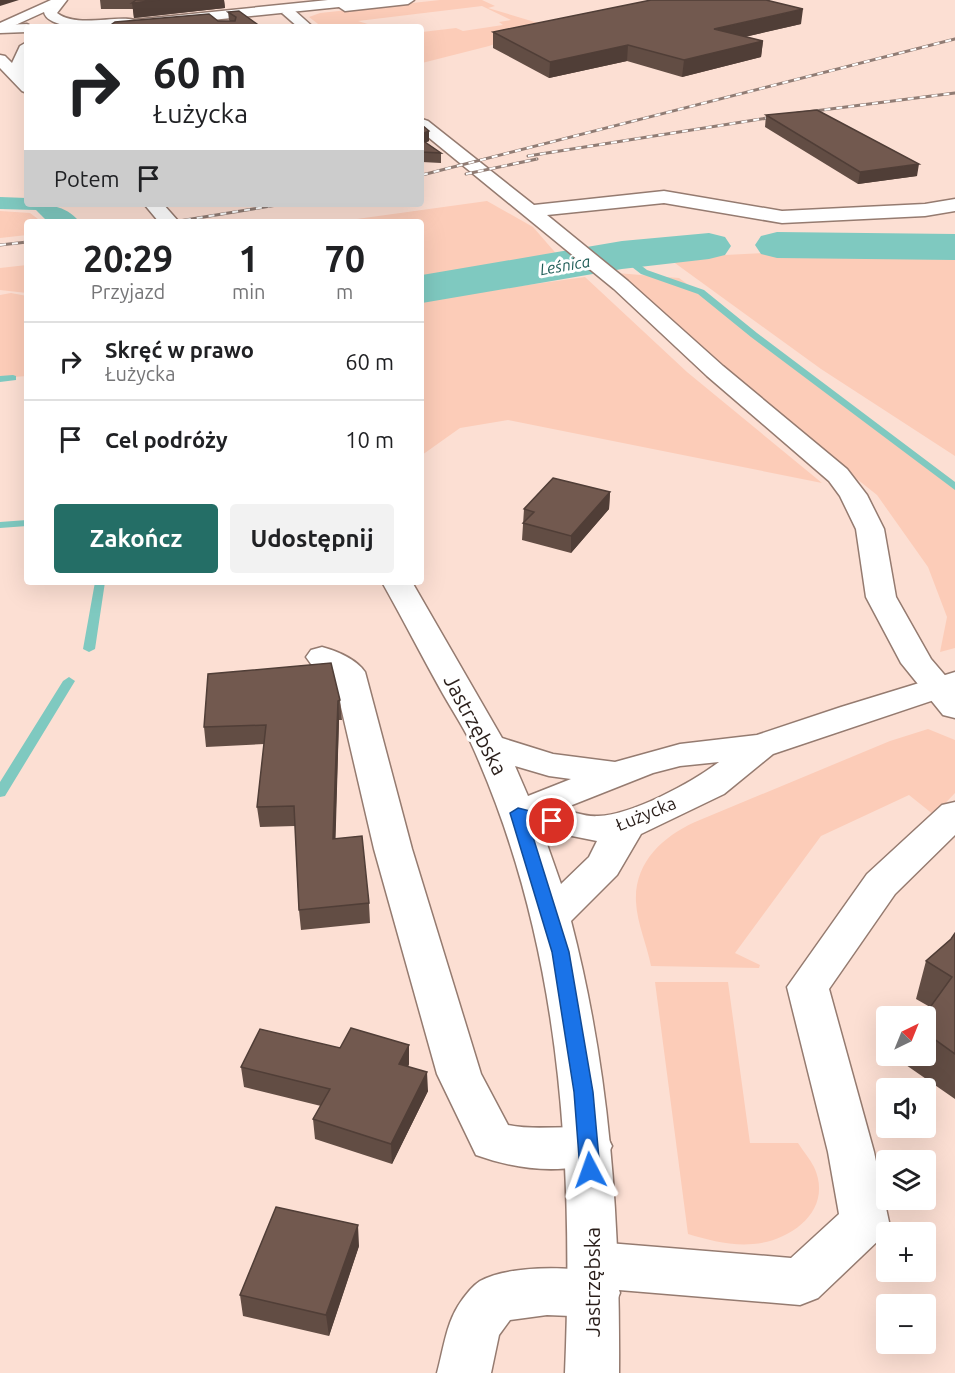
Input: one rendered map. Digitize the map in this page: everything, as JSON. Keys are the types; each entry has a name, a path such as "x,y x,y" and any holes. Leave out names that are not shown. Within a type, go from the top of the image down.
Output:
{"main road":[{"path":"60,0 50,14 59,20 82,24"},
{"path":"0,29 33,19 60,0"},
{"path":"126,24 365,0"},
{"path":"223,24 289,13 408,0"},
{"path":"289,13 302,24"},
{"path":"0,23 33,19"},
{"path":"110,24 133,23"},
{"path":"23,76 0,57 24,47"},
{"path":"23,76 20,60 24,52"},
{"path":"424,126 459,156 574,245 715,371 838,475 853,495 870,529 881,597 917,663 949,693"},
{"path":"532,212 723,190"},
{"path":"664,197 782,217 925,210 955,205"},
{"path":"156,207 166,219"},
{"name":"Jastrzębska","path":"399,585 489,745 518,813 561,952 584,1092 589,1146 595,1279 592,1373"},
{"path":"322,657 350,672 393,849 459,1074 492,1141 516,1148 542,1151 589,1146"},
{"name":"Łużycka","path":"518,813 616,773 680,755 761,746 949,693"},
{"path":"489,745 549,765 616,773"},
{"name":"Łużycka","path":"518,813 596,829 628,825 711,786 761,746"},
{"path":"464,1373 476,1324 496,1299 595,1279 800,1282 865,1222 851,1152 808,987 881,884 955,814"},
{"path":"551,917 603,866 619,836 628,825"}],"shaded area":[{"path":"440,0 482,0 495,6 488,8 538,23 551,24 489,46 424,62 424,32 456,28 463,31 503,25 499,22 511,20 482,6 358,21 368,24 318,24 309,17 320,13"},
{"path":"487,201 533,227 560,258 424,279 424,219 357,219"},
{"path":"0,211 30,213 38,219 24,219 24,235 0,238"},
{"path":"800,251 955,252 955,456 821,369 668,258"},
{"path":"24,265 24,293 0,290 0,268"},
{"path":"616,273 679,278 955,482 955,648 940,652 947,617 928,567 877,495 785,422"},
{"path":"585,277 687,372 822,483 508,420 460,428 424,454 424,300"},
{"path":"11,293 24,295 24,376 0,378 0,295"},
{"path":"928,729 955,740 955,793 934,815 909,795 821,836 735,953 760,965 759,968 651,966 638,918 637,888 645,864 661,844 695,822 890,741"},
{"path":"655,982 728,982 750,1143 798,1143 814,1167 819,1183 814,1209 794,1230 781,1237 767,1242 736,1244 688,1234"}],"water":[{"path":"0,197 24,198 24,207 57,207 77,219 45,219 36,210 0,209"}],"building":[{"path":"136,0 159,0 132,3"},
{"path":"651,0 766,0 803,9 714,29 763,41 684,60 628,45 550,62 493,32"},
{"path":"239,11 257,24 112,24 209,14 218,21 235,21 236,17 228,12"},
{"path":"817,110 919,164 860,172 766,115"},
{"path":"424,141 441,153 424,152"},
{"path":"553,478 610,492 571,536 523,523 534,512 524,509"},
{"path":"331,663 340,700 338,701 333,839 362,836 369,903 299,910 294,806 257,807 266,725 204,727 208,674"},
{"path":"955,933 955,1054 936,1040 936,1006 931,1006 952,977 926,961"},
{"path":"351,1028 409,1045 399,1064 427,1072 391,1144 313,1119 330,1089 241,1067 260,1029 340,1048"},
{"path":"276,1207 358,1225 326,1315 240,1295"}],"waterway":[{"name":"Leśnica","path":"777,245 955,247"},
{"name":"Leśnica","path":"424,289 622,255 709,246"},
{"path":"622,255 644,272 701,292 754,335 955,487"},
{"path":"0,379 13,378"},
{"path":"0,525 24,523"},
{"path":"89,649 100,585"},
{"path":"0,793 69,681"}],"railway":[{"path":"424,174 955,39"},
{"path":"528,156 799,113 955,93"},
{"path":"466,174 537,159"},
{"path":"191,219 265,207"},
{"path":"0,245 24,242"}],"route":[{"path":"552,821 518,813 561,952 584,1092 590,1170"}]}
